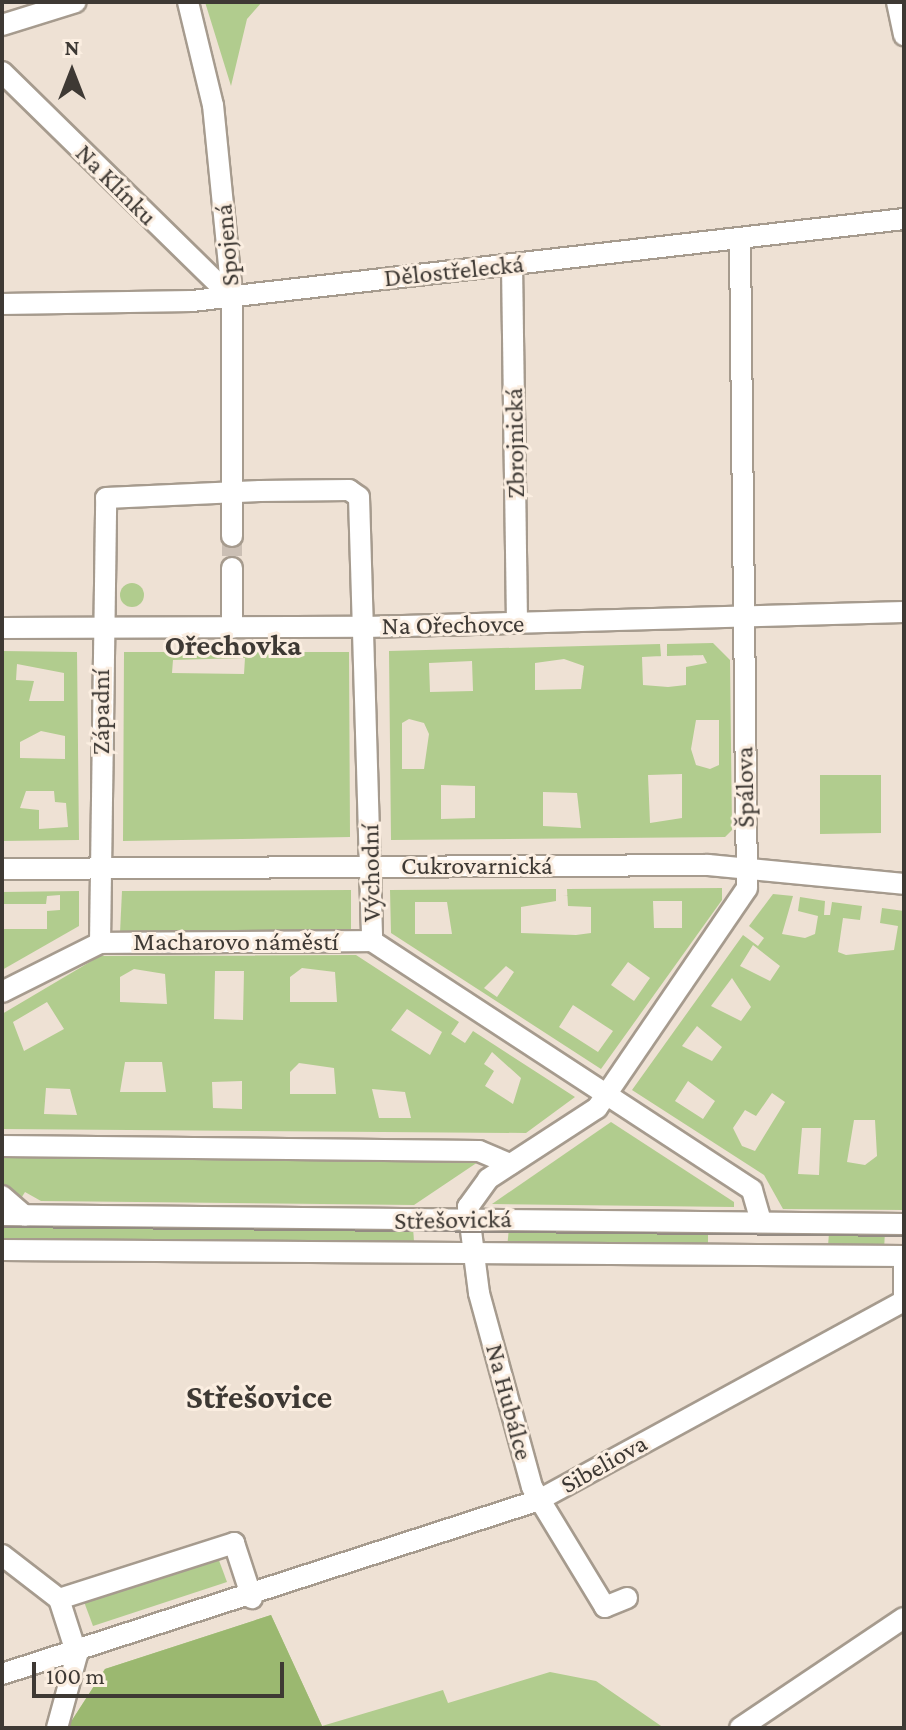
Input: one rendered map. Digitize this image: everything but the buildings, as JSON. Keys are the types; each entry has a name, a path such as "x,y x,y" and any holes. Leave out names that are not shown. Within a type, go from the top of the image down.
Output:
{"street":[{"path":"2,25 76,2"},
{"name":"Spojená","path":"188,2 213,105 232,297 232,536"},
{"path":"897,2 904,35"},
{"name":"Na Klínku","path":"2,72 232,297"},
{"name":"Dělostřelecká","path":"2,304 232,297 904,219"},
{"name":"Špálova","path":"467,1221 476,1190 606,1096 738,909 747,866 740,240"},
{"name":"Zbrojnická","path":"512,264 517,623"},
{"name":"Východní","path":"231,491 357,494 366,627 372,941 752,1190 761,1221"},
{"name":"Západní","path":"100,943 102,628 108,496 231,491"},
{"path":"232,568 232,628"},
{"name":"Na Ořechovce","path":"2,628 366,627 743,619 904,612"},
{"name":"Cukrovarnická","path":"2,869 747,866 904,884"},
{"name":"Macharovo náměstí","path":"100,943 372,941"},
{"path":"2,992 100,943"},
{"path":"2,1146 487,1151 510,1164"},
{"path":"2,1196 25,1216"},
{"name":"Střešovická","path":"2,1215 904,1224"},
{"name":"Na Hubálce","path":"467,1221 471,1251 539,1500 605,1607 627,1598"},
{"name":"Střešovická","path":"2,1250 904,1256"},
{"name":"Sibeliova","path":"2,1674 77,1655 539,1500 904,1301 904,1264"},
{"path":"59,1599 234,1543 252,1598"},
{"path":"2,1555 59,1599 77,1655 57,1728"},
{"path":"740,1728 904,1618"}],"green space":[{"path":"205,2 262,2 247,19 231,86"},
{"path":"132,583 140,587 144,595 140,603 132,607 124,603 120,595 124,587"},
{"path":"713,643 730,660 732,830 725,837 391,840 389,651 660,644 661,656 642,657 643,685 686,685 686,667 707,663 703,655 667,656 667,644","holes":["564,659 584,666 581,689 535,690 535,663","472,661 473,691 430,692 429,663","409,719 424,723 429,734 424,769 402,769 402,723","696,720 719,720 719,765 710,769 696,765 691,749","682,774 682,818 650,823 648,775","441,785 475,786 475,818 441,819","543,792 577,793 581,828 543,826"]},
{"path":"2,651 77,652 79,840 2,841","holes":["17,664 64,673 64,701 29,701 34,681 16,680","41,731 65,736 65,759 20,758 20,742","26,791 54,791 55,802 66,803 68,827 39,829 39,810 20,808"]},
{"path":"124,652 349,652 350,837 123,841","holes":["245,658 244,674 172,673 173,660"]},
{"path":"820,775 881,775 881,833 820,834"},
{"path":"722,888 722,900 601,1069 391,933 390,890 556,889 556,901 521,907 521,933 591,933 591,907 568,906 567,889","holes":["653,901 682,901 682,928 654,928","415,902 447,902 452,934 415,934","628,962 650,978 634,1001 611,985","506,966 514,972 497,997 484,988","573,1005 613,1031 598,1052 559,1027"]},
{"path":"351,890 351,932 120,933 122,891"},
{"path":"79,891 79,926 2,970 2,929 47,929 47,911 60,910 60,895 47,896 46,904 2,904 2,892"},
{"path":"773,894 793,896 782,934 805,938 815,934 818,916 798,911 800,897 825,901 824,915 830,915 832,902 862,906 860,920 843,918 838,952 846,955 894,950 898,926 880,923 882,908 904,911 904,1210 783,1209 764,1175 632,1090 743,935 758,946 764,938 749,926","holes":["753,945 780,966 770,981 740,966","732,978 751,1007 741,1021 711,1006","697,1026 722,1047 712,1061 682,1046","688,1081 715,1101 703,1119 675,1101","772,1093 785,1102 755,1151 742,1146 733,1128 745,1110 756,1116","854,1120 875,1120 877,1156 865,1165 847,1162","802,1128 821,1128 819,1175 798,1174"]},
{"path":"356,955 459,1022 451,1034 465,1043 473,1031 575,1097 526,1133 2,1129 2,1014 100,956","holes":["302,968 335,972 337,1002 290,1002 290,977","134,969 165,974 167,1004 120,1002 120,977","215,971 244,971 243,1020 214,1019","47,1002 64,1029 24,1051 13,1022","407,1009 442,1032 430,1055 391,1030","492,1052 521,1078 513,1104 485,1086 494,1071 484,1064","125,1062 162,1062 166,1092 120,1092","299,1063 334,1068 336,1094 290,1094 290,1072","242,1081 242,1109 213,1108 212,1082","46,1088 70,1089 77,1115 44,1114","372,1089 405,1092 411,1118 379,1118"]},
{"path":"611,1122 734,1202 734,1207 492,1204"},
{"path":"2,1152 477,1159 478,1162 414,1205 41,1201 25,1192 20,1200 2,1186"},
{"path":"2,1220 413,1227 414,1242 2,1242"},
{"path":"509,1228 708,1230 708,1246 507,1248"},
{"path":"829,1232 885,1232 884,1249 828,1247"},
{"path":"217,1555 227,1582 93,1626 83,1599"},
{"path":"271,1615 322,1726 443,1690 448,1703 550,1672 596,1681 664,1728 67,1728 105,1669"},
{"path":"271,1615 322,1726 67,1728 105,1669"}],"tunnel":[{"path":"232,536 232,568"}],"tram line":[{"path":"2,1227 904,1236"}],"district":[{"name":"Ořechovka","path":"233,645"},
{"name":"Střešovice","path":"259,1397"}]}
